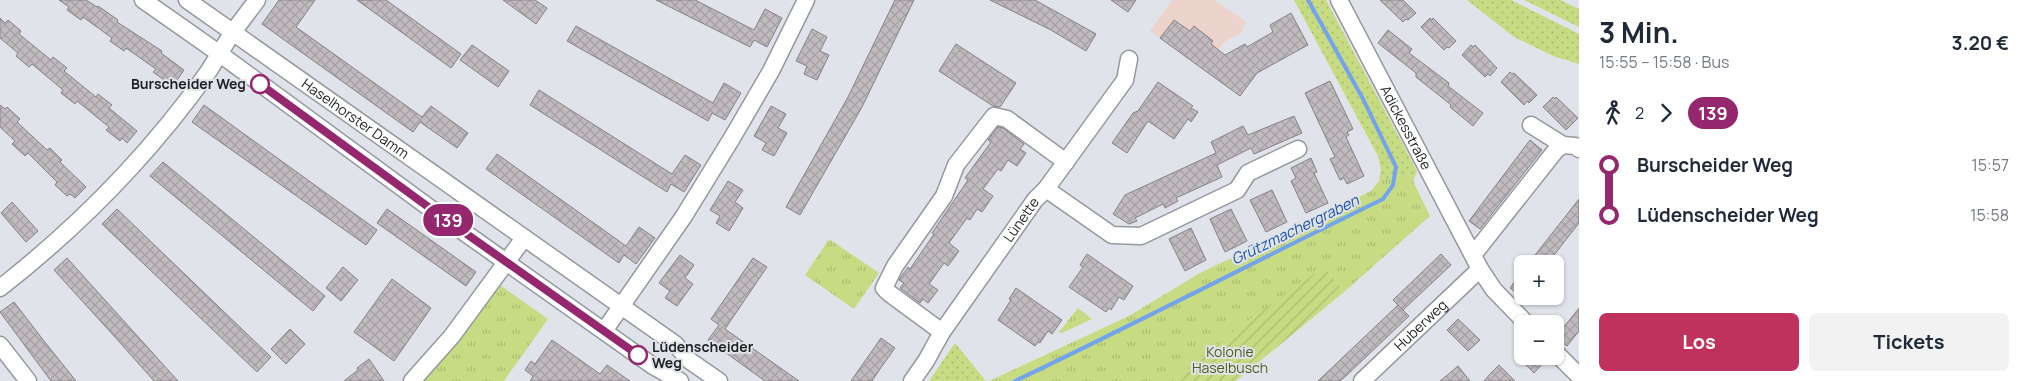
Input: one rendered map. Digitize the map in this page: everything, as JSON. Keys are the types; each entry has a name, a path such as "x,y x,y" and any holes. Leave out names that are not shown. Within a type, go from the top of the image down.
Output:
{"street":[{"name":"Haselhorster Damm","path":"143,0 653,366 680,381"},
{"name":"Haselhorster Damm","path":"187,0 676,344 690,361 719,381"},
{"path":"0,288 69,230 118,181 164,129 205,76 257,0"},
{"path":"604,331 684,216 732,138 771,72 806,0"},
{"name":"Adickesstraße","path":"1339,0 1477,262 1494,290 1518,315"},
{"name":"Lünette","path":"912,381 942,332 1035,200 1046,189 1125,80 1129,59"},
{"path":"942,332 884,288 894,266 944,196 956,164 994,116 1007,119 1066,162"},
{"path":"1531,125 1571,147"},
{"path":"1477,262 1556,150 1571,147"},
{"path":"1046,189 1112,236 1141,236 1237,190 1248,173 1298,149"},
{"path":"412,381 452,336 524,238"},
{"name":"Huberweg","path":"1362,381 1477,262"},
{"path":"0,345 28,381"},
{"path":"1564,361 1579,376"}],"shaded area":[{"path":"1172,0 1215,0 1246,22 1242,29 1243,32 1224,42 1204,69 1186,52 1184,55 1150,31"}],"green space":[{"path":"1294,0 1326,0 1417,171 1413,181 1409,173 1379,181 1381,170 1378,156"},
{"path":"1467,0 1511,0 1579,34 1579,64 1553,56 1514,37"},
{"path":"1524,0 1560,0 1579,9 1579,27"},
{"path":"1409,173 1430,216 1344,292 1324,268 1242,325 1173,381 989,381 1129,316 1200,273 1371,191 1379,181"},
{"path":"829,239 879,273 854,309 805,275"},
{"name":"Kolonie Haselbusch","path":"1324,267 1344,292 1236,381 1173,381 1242,325"},
{"path":"497,283 548,319 504,381 420,381"},
{"path":"1078,308 1092,319 1062,333 1059,332"},
{"path":"955,343 986,381 929,381"}],"building":[{"path":"59,0 86,0 98,6 118,20 117,22 162,51 161,53 184,70 175,83 170,79 167,82 153,72 156,69 126,48 124,51 110,41 112,38 83,17 81,20 67,10 69,7"},
{"path":"279,0 315,0 296,27 422,117 431,106 468,133 457,148 420,122 413,132 262,24"},
{"path":"357,0 386,0 461,54 451,68"},
{"path":"503,0 535,0 547,8 536,24"},
{"path":"656,0 695,0 754,30 765,9 782,18 767,47 754,40 750,47"},
{"path":"895,0 914,0 862,107 800,215 786,207 848,97"},
{"path":"990,0 1035,0 1096,34 1086,51 1051,30"},
{"path":"1111,0 1136,0 1128,12"},
{"path":"1380,0 1403,0 1416,13 1403,22"},
{"path":"1291,13 1308,45 1257,73 1240,96 1160,38 1174,20 1190,31 1194,26 1213,41 1211,44 1225,55 1245,44 1247,47 1273,32 1270,25"},
{"path":"0,18 5,23 8,20 21,31 19,34 51,60 53,57 67,68 64,71 96,97 98,94 112,105 109,108 137,131 127,143 122,138 120,141 106,130 109,127 77,101 75,104 61,93 63,90 32,64 29,67 16,56 18,53 0,38"},
{"path":"1430,18 1432,20 1433,18 1456,41 1449,48 1447,47 1444,50 1421,27"},
{"path":"576,26 713,103 724,83 741,93 725,120 712,113 708,121 567,41"},
{"path":"812,29 827,37 820,51 829,55 817,80 804,74 807,66 796,61"},
{"path":"1388,30 1412,49 1409,53 1449,83 1448,86 1483,113 1473,126 1450,107 1450,104 1416,77 1416,73 1378,43"},
{"path":"956,44 1016,83 1000,107 993,106 939,71"},
{"path":"472,45 509,71 498,87 460,60"},
{"path":"1471,45 1473,47 1475,45 1497,68 1490,76 1488,74 1485,77 1462,55"},
{"path":"1510,72 1514,73 1537,95 1529,103 1527,101 1524,105 1501,82"},
{"path":"1330,81 1353,129 1347,132 1349,135 1346,137 1364,176 1347,184 1344,178 1340,180 1330,159 1335,157 1305,93"},
{"path":"1158,82 1193,106 1191,108 1198,112 1191,122 1188,119 1174,139 1148,121 1127,153 1112,143"},
{"path":"539,90 672,174 685,155 701,165 684,192 671,184 667,192 530,105"},
{"path":"1553,97 1555,99 1556,97 1578,118 1566,130 1543,107"},
{"path":"0,105 5,109 7,107 20,119 17,122 47,150 50,148 62,160 60,162 86,187 75,198 70,194 67,196 55,185 57,182 28,153 25,156 12,144 15,141 0,127"},
{"path":"204,105 377,230 366,245 192,122"},
{"path":"771,106 786,114 778,128 787,133 774,156 762,150 766,143 754,136"},
{"path":"1294,116 1302,133 1254,154 1251,148 1217,165 1222,177 1176,198 1178,201 1165,208 1163,204 1135,218 1137,221 1129,224 1113,214 1125,195 1216,153 1211,142 1243,126 1248,135"},
{"path":"998,127 1003,128 1024,144 1020,149 1026,153 1017,166 1008,160 1001,171 998,169 983,189 993,196 982,212 977,209 970,220 967,218 949,243 959,251 948,266 944,263 929,284 938,290 928,303 923,299 920,303 900,288 904,283 899,280 908,267 910,269 934,234 932,233 968,180 965,178 991,142 988,140"},
{"path":"1530,140 1542,150 1480,229 1469,221"},
{"path":"497,154 626,246 639,227 655,238 636,264 624,255 619,263 486,169"},
{"path":"1311,158 1317,172 1314,173 1328,203 1306,213 1291,181 1296,178 1291,168"},
{"path":"163,162 325,296 313,311 150,176"},
{"path":"728,181 743,190 735,202 743,208 729,231 716,223 720,216 710,210"},
{"path":"1272,190 1287,222 1266,232 1250,200"},
{"path":"1579,199 1579,223 1554,255 1535,255"},
{"path":"12,202 38,231 26,242 1,213"},
{"path":"117,209 271,357 257,372 102,224"},
{"path":"387,209 476,272 466,286 377,223"},
{"path":"1231,209 1247,241 1225,252 1210,219"},
{"path":"1191,228 1206,260 1185,271 1169,239"},
{"path":"1087,254 1133,286 1124,300 1119,297 1111,310 1109,308 1106,312 1069,287 1083,267 1080,265"},
{"path":"1441,254 1451,265 1403,310 1393,300"},
{"path":"680,255 694,265 685,278 693,284 677,306 665,298 670,291 659,283"},
{"path":"67,258 178,381 154,381 54,270"},
{"path":"753,258 767,267 725,329 799,381 765,381 708,340 719,325 711,319"},
{"path":"343,267 358,280 341,301 326,288"},
{"path":"392,279 431,308 394,361 354,332"},
{"path":"1514,283 1514,291 1510,288"},
{"path":"1016,288 1062,320 1052,334 1048,331 1040,343 1038,342 1035,346 998,320 1011,300 1009,299"},
{"path":"14,302 76,381 51,381 0,312"},
{"path":"1398,305 1409,316 1347,375 1340,381 1318,381"},
{"path":"1579,308 1579,331 1567,346 1564,344 1564,327"},
{"path":"1458,319 1480,340 1468,351 1447,330"},
{"path":"290,329 305,344 286,364 271,349"},
{"path":"881,338 895,348 872,381 851,381"},
{"path":"552,340 600,374 607,365 630,381 530,381 533,376 525,370 531,361 535,364"},
{"path":"369,359 384,381 344,381 358,370 357,368"},
{"path":"1499,365 1515,381 1484,381"},
{"path":"1526,365 1541,365 1534,373"},
{"path":"1458,366 1470,381 1440,381 1451,372"}],"waterway":[{"name":"Grützmachergraben","path":"1015,381 1383,199 1393,185 1396,167 1363,99 1308,0"}],"bus line":[{"name":"139","path":"260,84 427,206 638,355"}],"place":[{"name":"Burscheider Weg","path":"260,84"},
{"name":"Lüdenscheider Weg","path":"638,355"}]}
